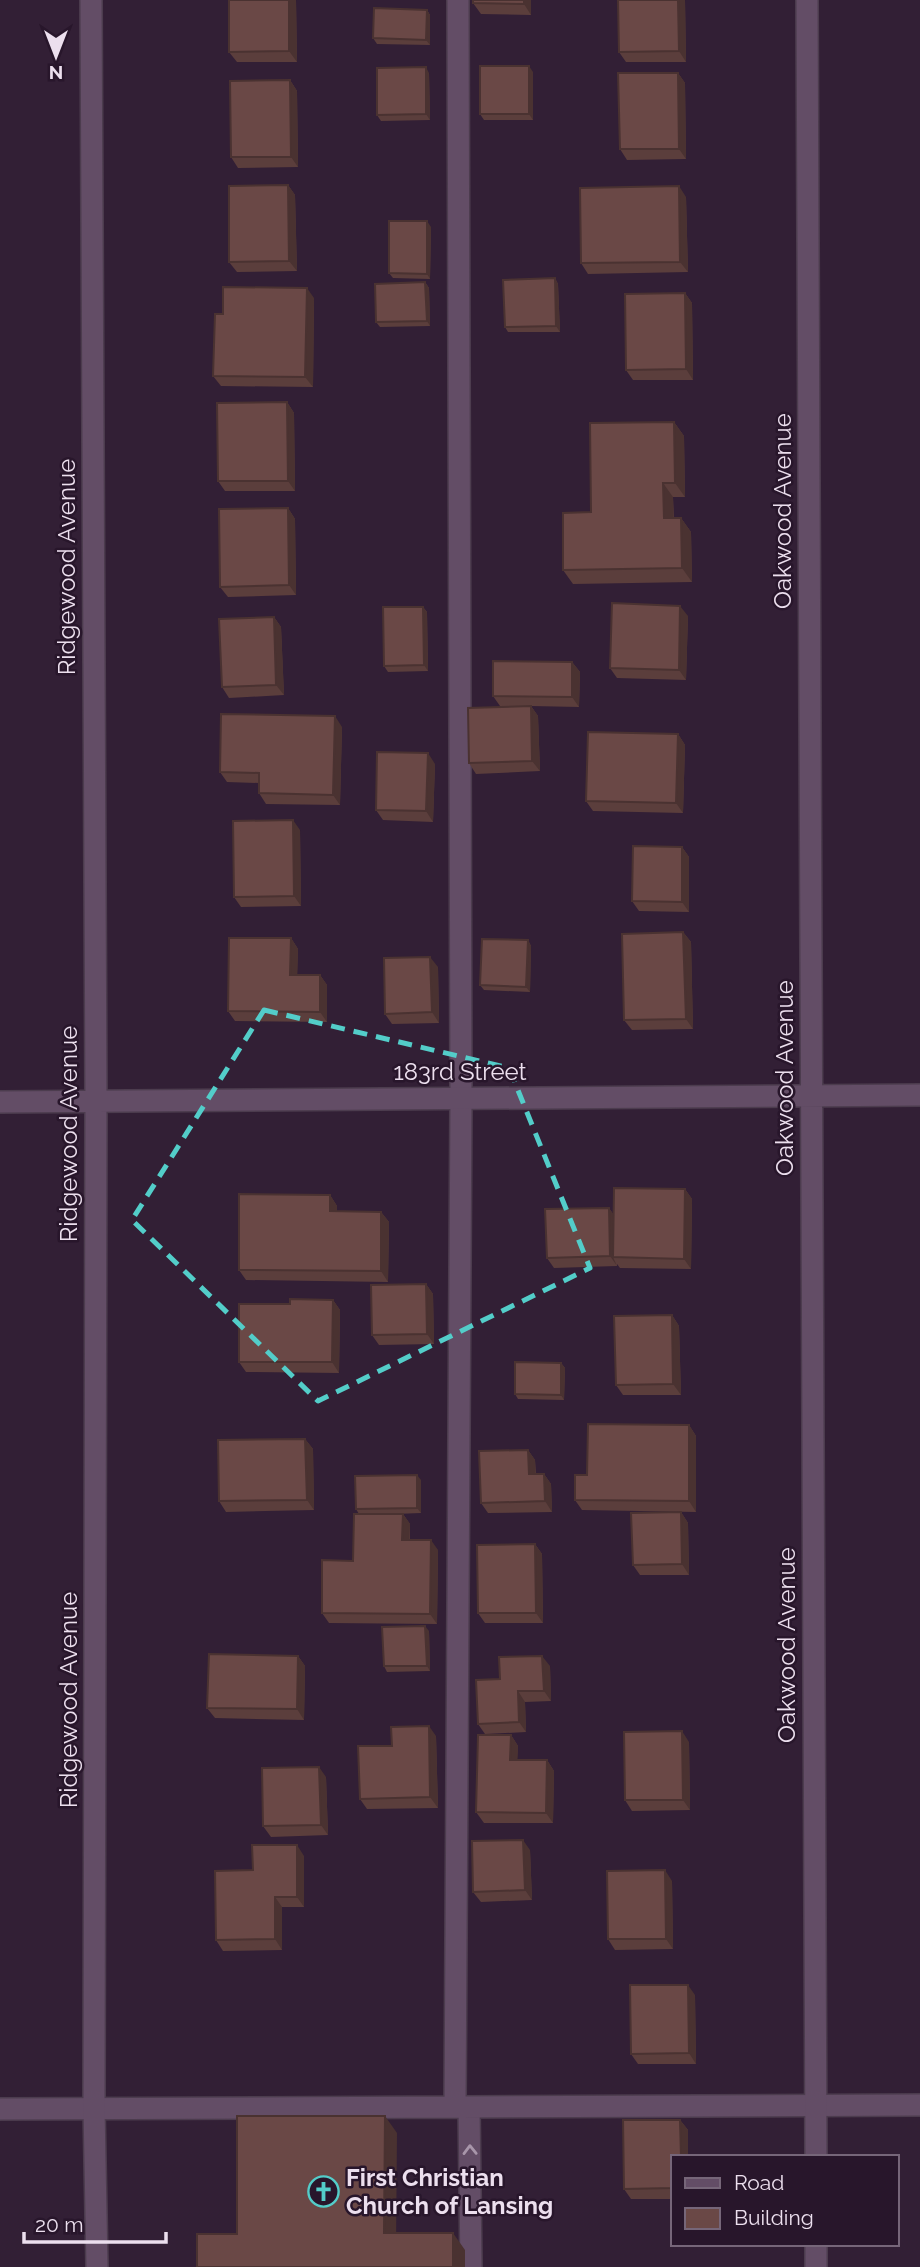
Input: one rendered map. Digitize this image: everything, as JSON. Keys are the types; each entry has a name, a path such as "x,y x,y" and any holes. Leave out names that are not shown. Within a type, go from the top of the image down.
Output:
{"street":[{"name":"Ridgewood Avenue","path":"91,0 96,1101 94,2108 97,2267"},
{"path":"458,0 462,2107 471,2267"},
{"name":"Oakwood Avenue","path":"807,0 816,2155"},
{"name":"183rd Street","path":"0,1102 920,1095"},
{"path":"0,2109 920,2105"},
{"path":"816,2246 816,2267"}],"highlighted area":[{"path":"264,1010 509,1068 590,1268 318,1401 132,1220"}],"building":[{"path":"229,0 289,0 289,51 229,52"},
{"path":"473,0 524,0 524,4 473,3"},
{"path":"618,0 678,0 679,51 619,52"},
{"path":"374,8 427,10 426,40 373,38"},
{"path":"480,66 529,66 529,114 480,114"},
{"path":"426,67 426,114 377,115 377,68"},
{"path":"618,73 678,73 679,149 620,149"},
{"path":"290,80 291,157 231,157 230,81"},
{"path":"288,185 289,261 229,262 229,186"},
{"path":"679,186 680,262 581,263 580,188"},
{"path":"389,221 427,221 427,274 389,273"},
{"path":"555,278 556,326 505,327 503,280"},
{"path":"425,282 427,321 376,322 375,284"},
{"path":"223,287 307,288 305,377 213,376 215,314 223,314"},
{"path":"685,293 686,369 626,370 625,294"},
{"path":"287,402 288,481 218,481 217,403"},
{"path":"674,422 675,483 663,483 664,518 681,518 682,568 563,570 563,513 591,512 590,423"},
{"path":"288,508 289,585 220,587 219,509"},
{"path":"612,603 680,606 679,670 610,668"},
{"path":"383,607 423,607 424,665 384,666"},
{"path":"274,617 276,685 222,687 219,619"},
{"path":"493,661 572,662 572,697 493,696"},
{"path":"531,706 532,761 469,763 468,708"},
{"path":"221,714 335,716 333,795 259,793 259,773 220,772"},
{"path":"588,732 678,734 676,803 586,801"},
{"path":"377,752 428,753 426,811 376,810"},
{"path":"293,820 294,896 234,897 233,821"},
{"path":"633,846 682,847 682,902 632,901"},
{"path":"683,932 686,1019 624,1020 622,934"},
{"path":"229,938 291,938 290,975 320,975 320,1012 228,1011"},
{"path":"482,939 528,940 526,987 480,985"},
{"path":"430,957 432,1012 385,1014 384,958"},
{"path":"614,1188 685,1189 684,1259 613,1257"},
{"path":"239,1194 330,1195 330,1211 381,1212 381,1271 239,1270"},
{"path":"609,1208 610,1256 547,1258 545,1209"},
{"path":"426,1284 427,1334 372,1335 371,1285"},
{"path":"290,1299 333,1300 332,1362 239,1362 239,1304 290,1304"},
{"path":"672,1315 673,1384 616,1385 614,1316"},
{"path":"515,1362 561,1363 561,1395 515,1394"},
{"path":"588,1424 689,1425 689,1501 575,1500 575,1475 587,1475"},
{"path":"305,1439 307,1500 219,1501 218,1440"},
{"path":"528,1450 529,1474 544,1474 545,1501 481,1503 479,1451"},
{"path":"417,1475 417,1508 356,1509 355,1476"},
{"path":"681,1512 682,1564 633,1565 631,1513"},
{"path":"354,1514 403,1514 402,1540 431,1540 430,1614 322,1613 322,1560 353,1561"},
{"path":"535,1544 536,1613 478,1613 477,1545"},
{"path":"425,1626 427,1666 384,1666 382,1627"},
{"path":"209,1654 298,1656 297,1709 207,1708"},
{"path":"542,1656 544,1691 518,1691 519,1722 478,1724 476,1680 500,1679 499,1657"},
{"path":"429,1726 430,1797 360,1799 358,1746 392,1746 391,1727"},
{"path":"682,1731 683,1800 625,1800 624,1732"},
{"path":"478,1735 511,1735 510,1760 547,1760 546,1813 476,1812"},
{"path":"319,1767 321,1825 263,1826 262,1768"},
{"path":"523,1840 525,1890 473,1892 472,1841"},
{"path":"252,1845 297,1845 297,1897 275,1897 275,1939 216,1940 215,1871 253,1870"},
{"path":"665,1870 666,1939 608,1939 607,1871"},
{"path":"630,1985 688,1985 689,2053 631,2054"},
{"name":"First Christian Church of Lansing","path":"237,2116 385,2116 384,2233 453,2233 453,2267 197,2267 197,2234 237,2234"},
{"path":"623,2120 680,2120 681,2155 671,2155 671,2188 624,2189"}],"place":[{"name":"First Christian Church of Lansing","path":"323,2192"}]}
